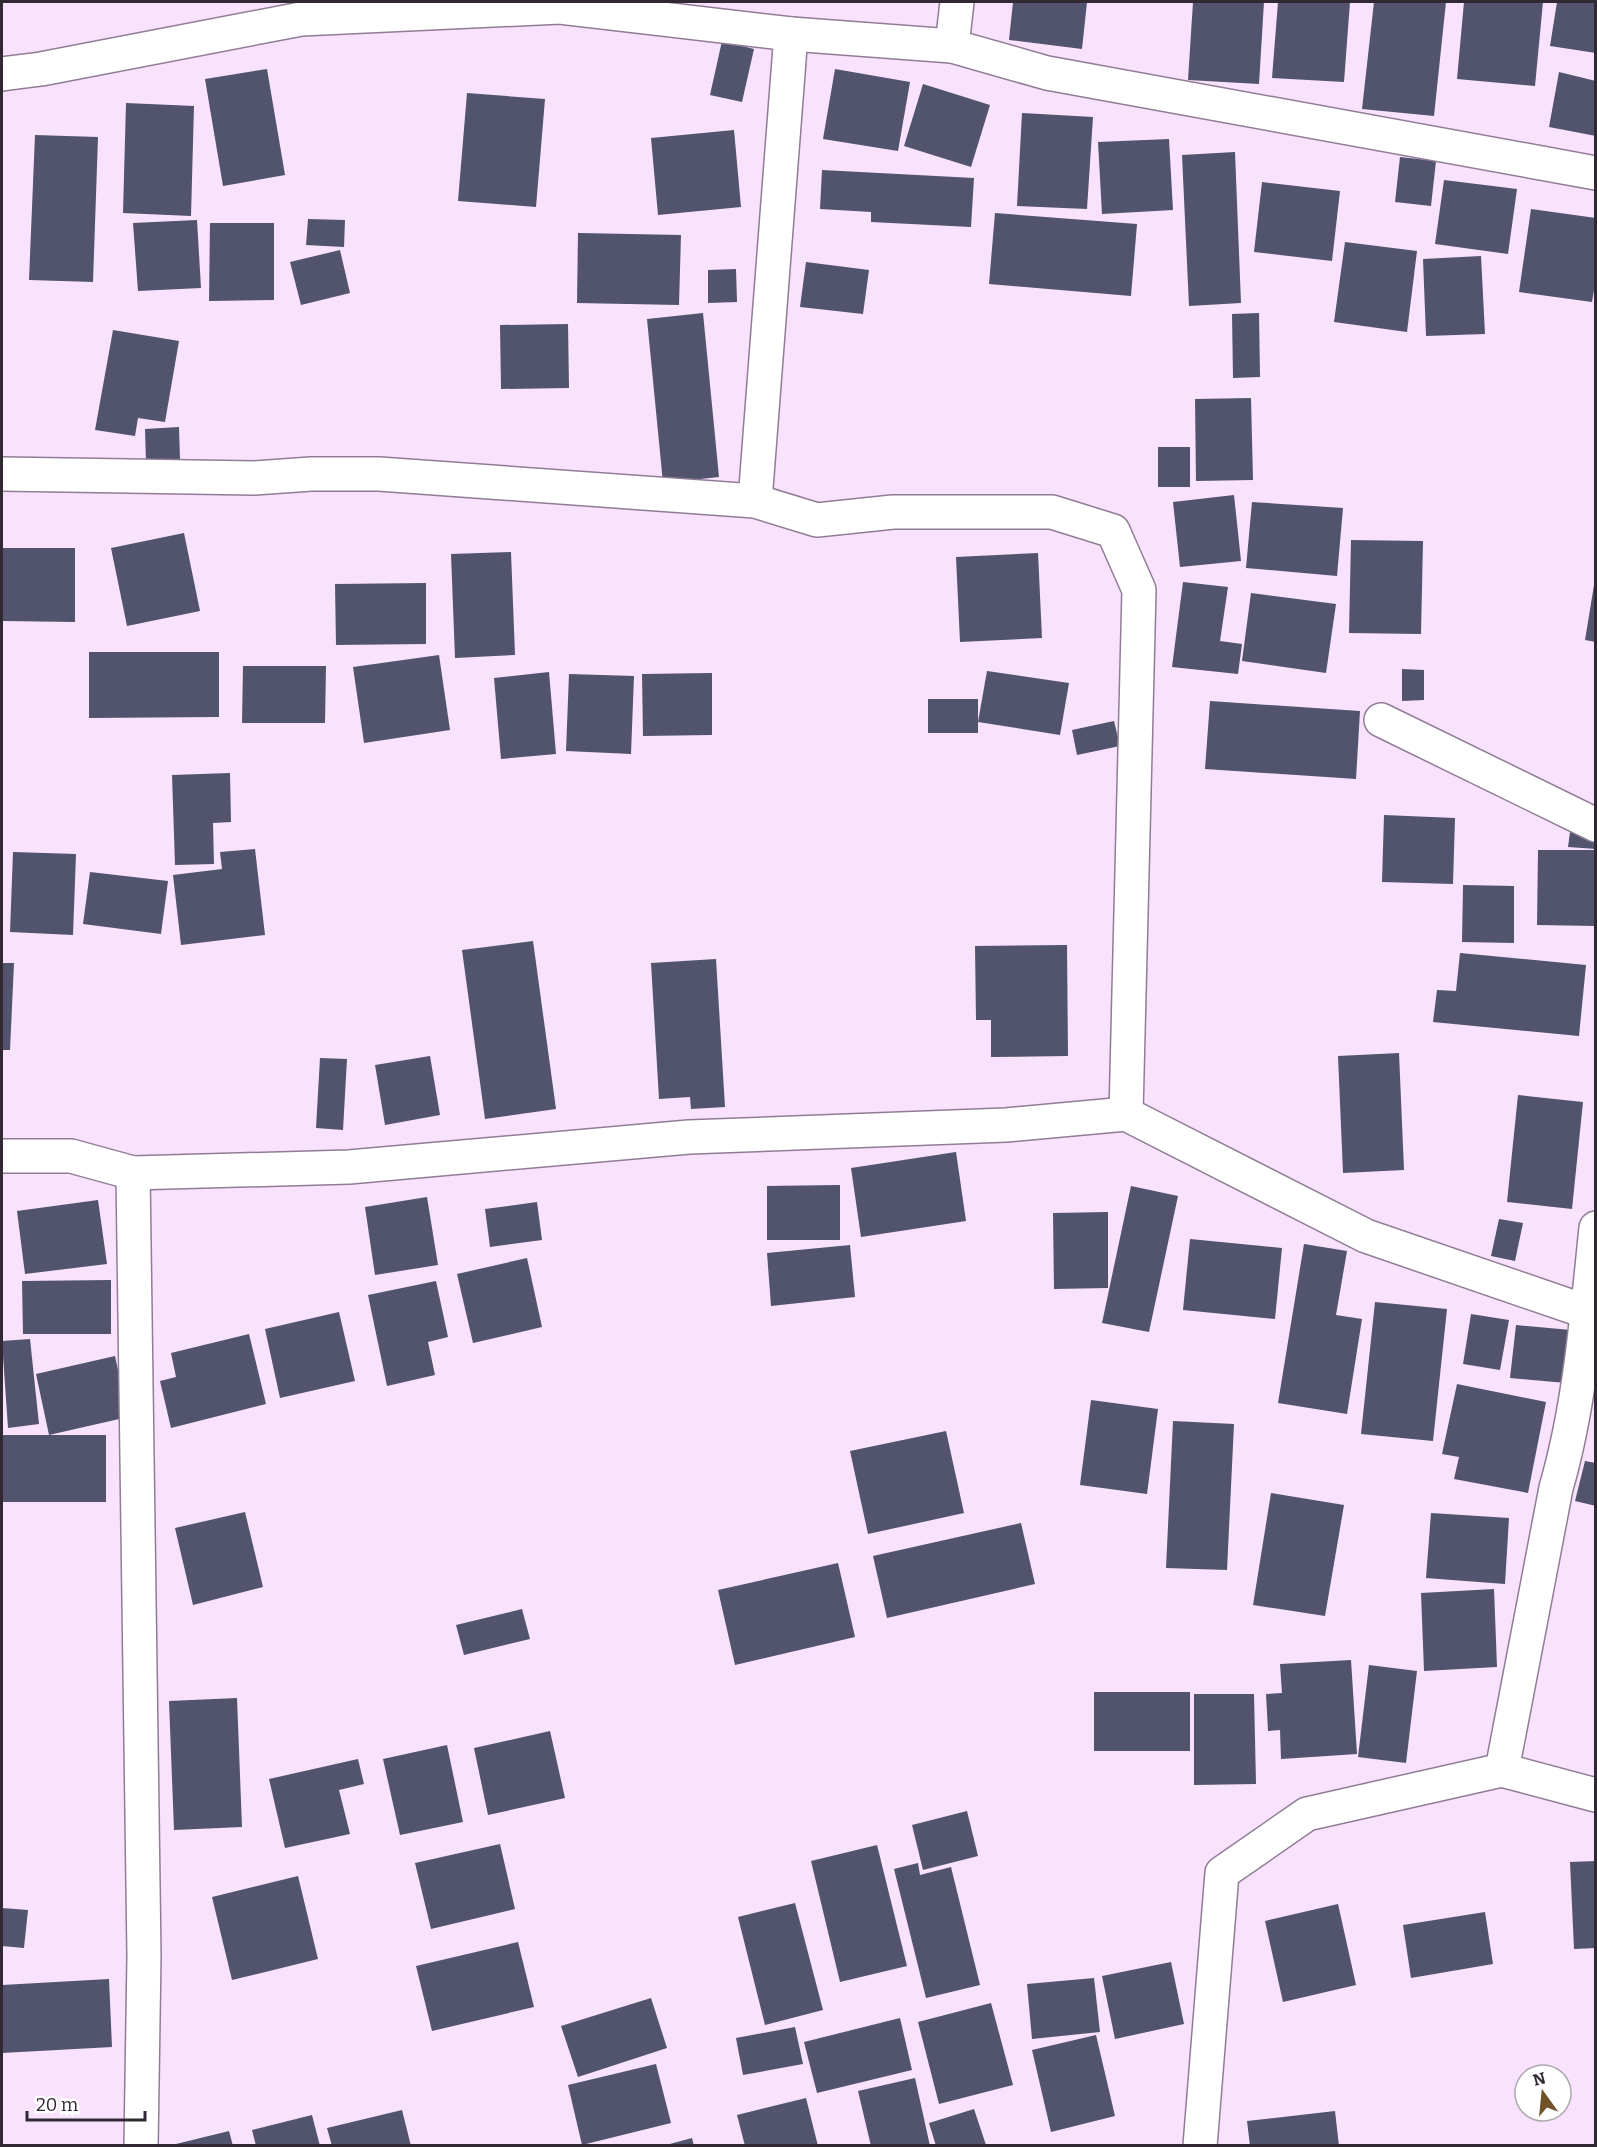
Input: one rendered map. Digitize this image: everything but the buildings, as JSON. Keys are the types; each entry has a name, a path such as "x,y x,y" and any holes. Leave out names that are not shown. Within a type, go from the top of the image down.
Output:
{"street":[{"path":"952,45 957,2"},
{"path":"2,74 52,67 301,10 560,7 791,34 952,45 1047,73 1596,173"},
{"path":"755,501 791,34"},
{"path":"2,474 254,478 311,474 380,474 755,501 817,520 893,512 1052,512 1113,531 1139,590 1126,1114"},
{"path":"1381,720 1596,825"},
{"path":"2,1156 70,1156 133,1173 349,1167 689,1137 1006,1125 1126,1114 1366,1236 1592,1313"},
{"path":"133,1173 144,1956 141,2145"},
{"path":"1502,1770 1592,1313 1596,1228"},
{"path":"1200,2145 1222,1873 1308,1814 1502,1770 1596,1795"}]}
